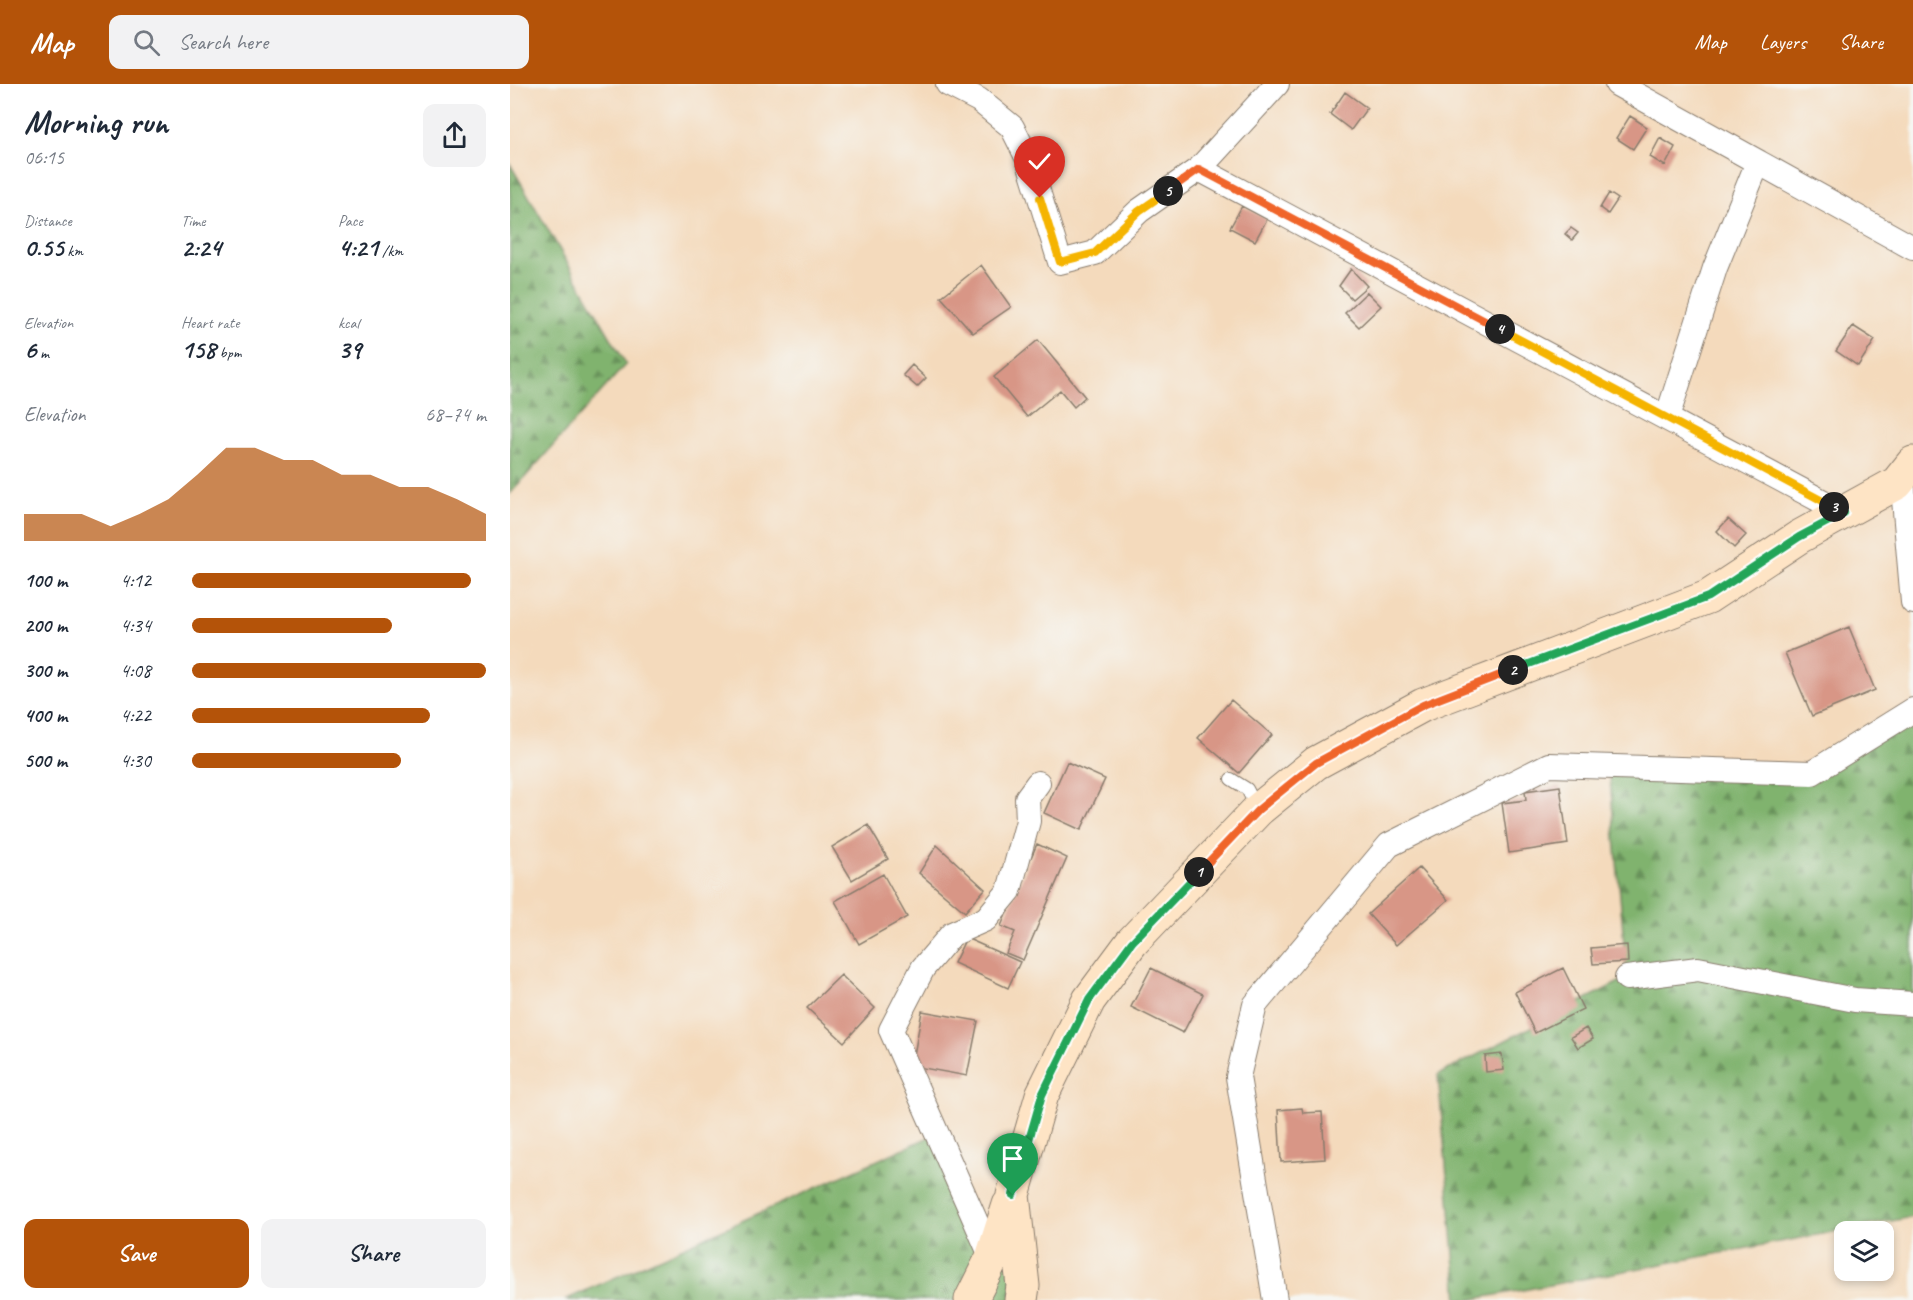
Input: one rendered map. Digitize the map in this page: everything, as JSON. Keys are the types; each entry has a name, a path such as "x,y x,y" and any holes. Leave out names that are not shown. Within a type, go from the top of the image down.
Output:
{"street":[{"path":"948,84 979,100 1012,127 1028,159 1060,262 1095,253 1139,211 1199,169 1277,84"},
{"path":"1617,84 1913,248"},
{"path":"1667,418 1715,268 1758,162"},
{"path":"1199,169 1844,513"},
{"path":"971,1300 992,1258 1042,1095 1089,1000 1132,942 1258,810 1316,763 1423,705 1708,597 1799,537 1897,483 1908,470"},
{"path":"1908,470 1913,603"},
{"path":"1275,1300 1238,1077 1255,1005 1389,845 1549,765 1812,772 1913,710"},
{"path":"992,1258 891,1030 922,968 952,934 986,919 1009,891 1028,821 1028,798 1038,783"},
{"path":"1627,978 1698,969 1855,1000 1913,1004"},
{"path":"1013,1195 1023,1286 1021,1300"}],"lane":[{"path":"1231,779 1247,789 1258,810"}],"green space":[{"path":"510,164 626,364 510,494"},
{"path":"1913,710 1913,1217 1892,1221 1834,1221 1834,1232 1469,1300 1458,1300 1438,1075 1627,978 1609,767 1812,773"},
{"path":"936,1134 992,1258 960,1300 565,1300"},
{"path":"1017,1236 1011,1300 976,1300"}],"building":[{"path":"1345,92 1367,108 1351,130 1330,114"},
{"path":"1630,116 1647,127 1633,149 1616,138"},
{"path":"1660,138 1675,147 1665,166 1650,157"},
{"path":"1609,193 1618,199 1608,214 1600,208"},
{"path":"1242,206 1267,219 1255,241 1230,228"},
{"path":"1571,228 1578,233 1572,240 1565,234"},
{"path":"981,265 1011,307 973,333 941,297"},
{"path":"1351,269 1367,286 1352,299 1339,286"},
{"path":"1367,292 1381,306 1359,327 1345,313"},
{"path":"1853,326 1875,340 1858,366 1836,351"},
{"path":"1038,340 1085,397 1074,407 1060,390 1027,417 994,377"},
{"path":"912,365 926,378 917,387 903,375"},
{"path":"1728,519 1746,535 1734,548 1717,531"},
{"path":"1849,627 1875,690 1812,716 1785,653"},
{"path":"1231,700 1272,735 1239,773 1198,738"},
{"path":"1067,762 1105,779 1081,830 1044,813"},
{"path":"1560,786 1568,844 1509,853 1502,803 1526,800 1525,791"},
{"path":"868,825 888,859 852,880 832,847"},
{"path":"1037,844 1067,858 1023,960 1006,953 1015,932 1001,926"},
{"path":"937,845 985,889 965,912 919,873"},
{"path":"1419,868 1448,900 1396,945 1368,914"},
{"path":"883,874 907,917 859,944 835,901"},
{"path":"966,938 1020,962 1008,988 954,963"},
{"path":"1627,945 1628,962 1593,964 1591,948"},
{"path":"1151,968 1203,994 1183,1033 1131,1007"},
{"path":"1563,968 1583,1009 1535,1033 1515,992"},
{"path":"841,975 875,1008 844,1042 807,1008"},
{"path":"922,1011 978,1021 967,1076 912,1066"},
{"path":"1586,1028 1593,1039 1578,1048 1571,1037"},
{"path":"1502,1054 1504,1070 1486,1072 1485,1056"},
{"path":"1302,1108 1303,1113 1322,1112 1325,1159 1281,1162 1278,1110"}],"route":[{"path":"1013,1195 1042,1095 1089,1000 1132,942 1258,810 1316,763 1423,705 1708,597 1799,537 1844,513 1199,169 1139,211 1095,253 1060,262 1040,198"}]}
